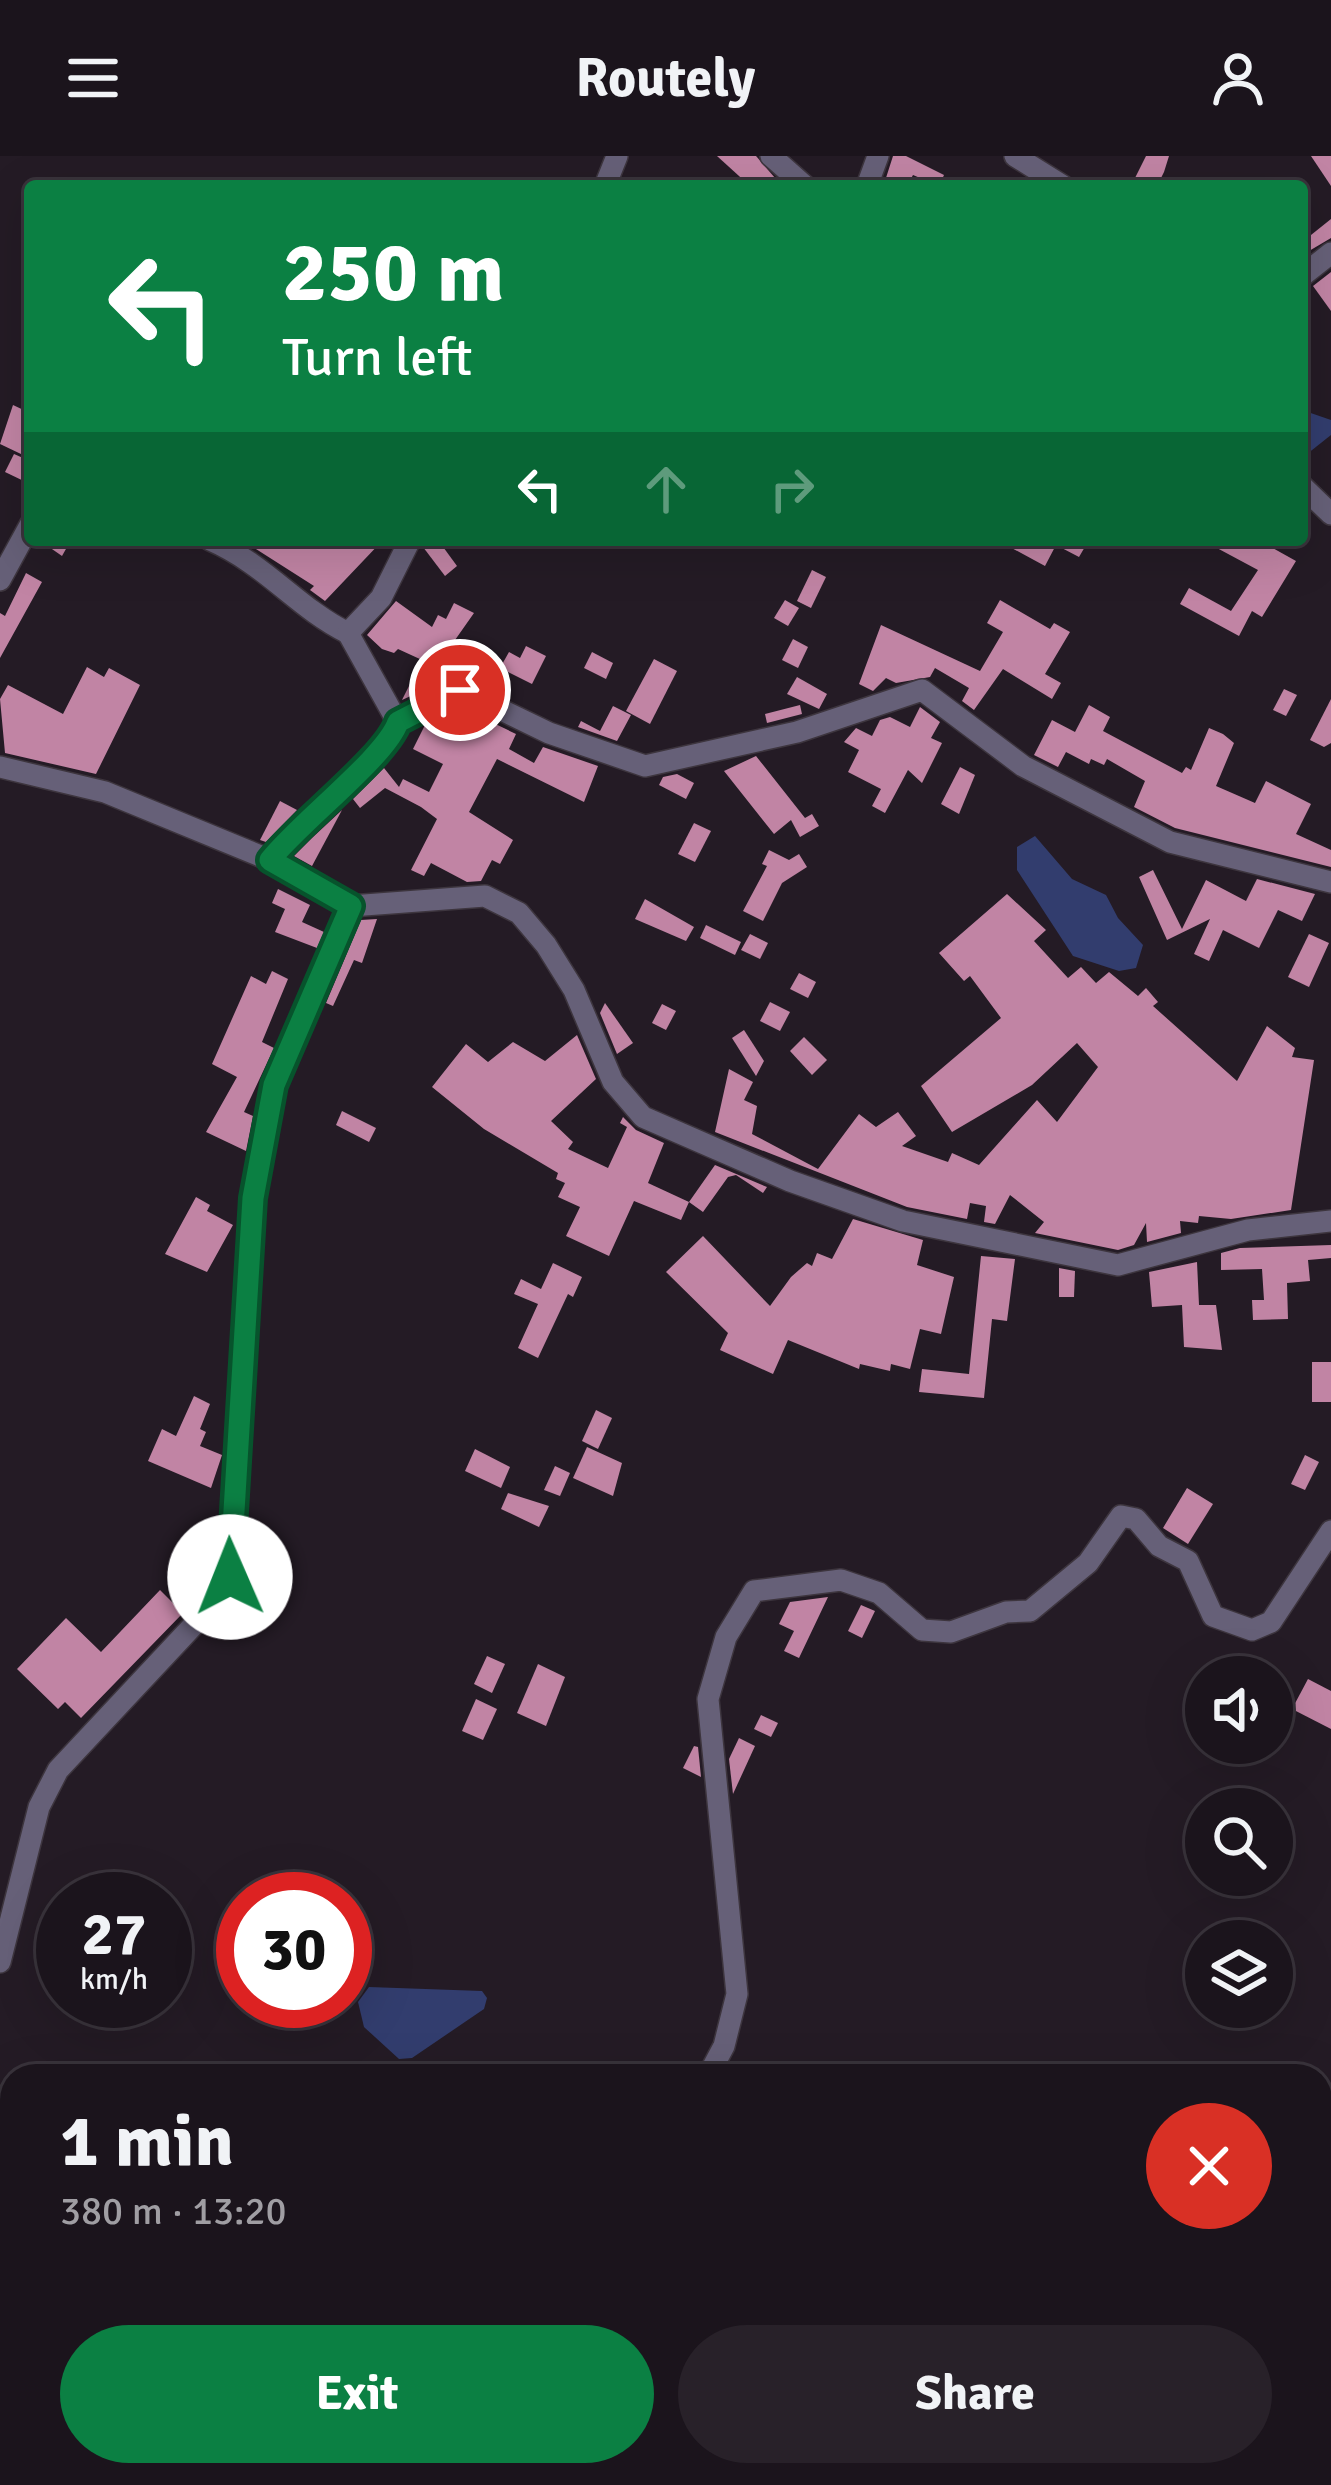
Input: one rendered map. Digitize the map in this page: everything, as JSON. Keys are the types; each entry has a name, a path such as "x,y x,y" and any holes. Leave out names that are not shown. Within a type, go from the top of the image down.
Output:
{"street":[{"path":"771,156 798,180"},
{"path":"1016,156 1054,180"},
{"path":"1308,493 1331,514"},
{"path":"0,580 24,536"},
{"path":"224,546 252,558 323,620 348,633 398,722"},
{"path":"348,633 381,598 407,546"},
{"path":"270,860 299,824 391,743 398,722 460,690 549,733 645,766 797,731 922,690 1024,766 1170,842 1331,882"},
{"path":"0,767 105,792 270,860 351,906 485,896 519,913 574,990 613,1082 643,1117 790,1181 903,1221 1118,1265 1248,1230 1331,1221"},
{"path":"0,1962 39,1807 58,1770 218,1599 230,1577 253,1198 274,1085 351,906"},
{"path":"714,2064 724,2046 737,1994 708,1699 726,1637 754,1591 841,1580 879,1593 922,1630 951,1632 1006,1612 1030,1612 1088,1563 1121,1516 1136,1519 1159,1546 1189,1562 1213,1616 1252,1630 1271,1622 1331,1531"}],"water":[{"path":"1308,412 1331,420 1331,435 1308,453"},
{"path":"1035,836 1072,879 1106,895 1118,918 1143,945 1136,968 1119,971 1073,956 1017,870 1017,847"},
{"path":"372,1987 482,1991 487,1998 484,2009 412,2058 399,2059 365,2028 372,2028"}],"building":[{"path":"717,156 756,156 777,180 743,180"},
{"path":"893,156 906,156 944,175 942,180 913,175 910,180 885,180"},
{"path":"1146,156 1169,156 1160,180 1134,180"},
{"path":"1311,156 1331,156 1331,186"},
{"path":"1331,219 1331,238 1309,251 1311,235"},
{"path":"1331,272 1331,311 1313,286"},
{"path":"13,405 24,410 21,454 0,444"},
{"path":"14,454 24,458 24,481 5,472"},
{"path":"48,546 68,546 62,556"},
{"path":"251,546 377,546 325,601 310,590 314,586"},
{"path":"442,546 457,566 445,576 423,547"},
{"path":"1008,546 1055,546 1045,566"},
{"path":"1058,546 1085,546 1079,557"},
{"path":"1213,546 1269,546 1296,561 1262,617 1252,611 1239,636 1180,604 1189,588 1231,611 1258,570"},
{"path":"812,570 826,577 811,608 797,601"},
{"path":"26,573 42,582 0,658 0,613 5,616"},
{"path":"785,600 799,608 788,626 774,618"},
{"path":"1000,600 1050,629 1054,623 1070,632 1045,674 1061,683 1052,699 1003,669 974,710 962,701 969,688 935,668 930,677 896,683 886,678 873,691 859,684 881,625 980,671 1003,632 987,623"},
{"path":"396,601 432,627 438,615 446,619 454,603 474,613 448,650 478,666 471,679 454,676 402,700 422,660 398,649 394,653 382,649 367,635"},
{"path":"793,639 808,647 798,668 782,660"},
{"path":"526,646 546,656 532,684 500,668 509,652 520,658"},
{"path":"592,652 613,663 606,679 584,668"},
{"path":"654,659 677,671 650,724 626,711"},
{"path":"87,667 104,677 109,668 140,685 96,774 5,753 0,699 8,685 63,714"},
{"path":"797,677 827,694 819,709 787,694"},
{"path":"1284,689 1297,695 1286,716 1273,710"},
{"path":"1331,699 1331,743 1324,747 1310,740"},
{"path":"800,705 802,714 767,723 765,714"},
{"path":"1089,705 1110,717 1103,731 1182,773 1186,767 1191,770 1209,728 1223,734 1234,743 1216,786 1255,803 1266,781 1311,804 1296,834 1331,850 1331,867 1175,828 1134,807 1145,781 1107,759 1104,765 1091,759 1089,764 1066,752 1058,767 1034,755 1052,720 1075,732"},
{"path":"613,706 631,715 617,741 578,727 581,721 600,731"},
{"path":"460,707 516,734 509,749 534,763 543,747 598,766 584,802 497,759 469,812 513,840 500,864 492,860 481,881 467,882 431,863 424,876 411,870 437,819 421,807 385,788 360,808 353,799 384,768 399,787 403,779 429,792 443,764 413,749 425,725"},
{"path":"920,707 940,722 931,738 942,743 922,783 908,770 885,813 872,806 881,789 848,772 859,750 844,742 856,728 872,736 880,720 890,717 910,727"},
{"path":"756,756 805,818 812,814 819,826 800,837 791,820 774,834 724,771"},
{"path":"960,767 975,775 959,814 941,804"},
{"path":"677,774 694,783 686,799 659,785 663,777"},
{"path":"280,801 297,810 266,842 260,840"},
{"path":"342,810 312,866 294,856 312,838"},
{"path":"694,823 711,831 695,862 678,854"},
{"path":"769,850 789,860 799,854 807,867 782,883 763,921 743,911 767,866 762,864"},
{"path":"1153,870 1182,929 1206,880 1246,901 1257,879 1315,894 1302,921 1278,910 1259,948 1223,930 1209,961 1194,954 1210,919 1167,940 1139,877"},
{"path":"278,889 310,905 302,922 324,932 317,948 275,932 285,909 272,903"},
{"path":"1007,894 1046,930 1034,941 1068,978 1081,967 1096,983 1109,972 1138,996 1146,988 1158,1002 1153,1006 1237,1081 1267,1026 1295,1048 1292,1057 1314,1060 1291,1210 1231,1219 1199,1216 1198,1223 1180,1221 1181,1233 1147,1242 1146,1223 1134,1245 1118,1250 1035,1233 1044,1222 1010,1195 995,1224 984,1222 986,1206 970,1203 967,1219 907,1207 715,1132 729,1069 753,1082 744,1100 757,1106 752,1134 818,1169 859,1114 876,1127 898,1112 916,1136 902,1146 948,1162 952,1153 979,1165 1037,1100 1057,1122 1098,1067 1077,1043 1032,1085 952,1132 921,1086 1001,1018 970,976 964,981 939,953"},
{"path":"645,899 694,927 686,941 635,919"},
{"path":"377,919 362,963 354,960 333,1006 326,1003 361,920"},
{"path":"706,925 741,942 735,955 700,938"},
{"path":"750,934 768,943 760,959 741,950"},
{"path":"1309,934 1329,943 1309,987 1288,977"},
{"path":"272,971 288,979 262,1042 274,1048 244,1112 253,1116 246,1151 206,1132 237,1077 212,1064 251,976 266,984"},
{"path":"799,973 816,982 808,998 790,989"},
{"path":"770,1002 790,1012 780,1031 760,1021"},
{"path":"605,1003 633,1043 617,1054 600,1013"},
{"path":"662,1004 676,1011 666,1030 652,1023"},
{"path":"744,1030 764,1061 756,1076 732,1038"},
{"path":"577,1035 596,1079 551,1121 573,1142 568,1149 608,1168 627,1127 620,1123 623,1117 636,1130 664,1143 648,1183 689,1202 681,1220 634,1201 609,1256 566,1236 580,1207 558,1197 565,1183 556,1179 558,1173 484,1129 432,1087 466,1044 488,1062 513,1042 545,1061"},
{"path":"804,1037 827,1060 812,1075 790,1051"},
{"path":"342,1111 376,1128 369,1142 336,1125"},
{"path":"715,1165 767,1187 763,1193 736,1175 728,1177 703,1212 689,1202"},
{"path":"196,1197 210,1205 207,1211 233,1225 207,1272 165,1254"},
{"path":"853,1219 923,1240 917,1265 954,1277 941,1334 920,1329 910,1369 891,1364 890,1371 860,1364 859,1369 788,1340 773,1374 720,1350 728,1333 666,1272 703,1236 770,1306 791,1277 807,1263 812,1266 817,1253 832,1259"},
{"path":"1331,1245 1331,1258 1308,1260 1310,1281 1287,1283 1288,1319 1253,1320 1252,1300 1264,1300 1262,1269 1221,1270 1221,1253 1240,1248"},
{"path":"981,1256 1015,1259 1007,1321 992,1319 984,1398 919,1392 922,1369 969,1374"},
{"path":"1197,1262 1199,1305 1216,1305 1222,1350 1184,1347 1182,1305 1152,1307 1149,1272"},
{"path":"553,1263 582,1277 573,1297 568,1294 538,1358 518,1348 538,1304 514,1294 521,1279 541,1289"},
{"path":"1059,1268 1075,1271 1074,1297 1059,1297"},
{"path":"1312,1362 1331,1362 1331,1402 1312,1402"},
{"path":"194,1396 210,1404 200,1429 206,1432 200,1446 222,1455 211,1488 148,1461 162,1429 176,1436"},
{"path":"596,1410 612,1418 598,1449 582,1441"},
{"path":"587,1447 622,1463 613,1496 573,1478"},
{"path":"475,1449 510,1467 501,1488 465,1471"},
{"path":"1305,1455 1319,1462 1305,1490 1291,1484"},
{"path":"555,1466 570,1473 560,1496 544,1490"},
{"path":"1187,1488 1213,1504 1188,1544 1163,1528"},
{"path":"508,1493 549,1506 539,1527 501,1509"},
{"path":"160,1590 183,1613 81,1718 65,1702 58,1709 17,1669 66,1618 101,1652"},
{"path":"828,1597 799,1658 784,1651 794,1631 779,1624 790,1602"},
{"path":"861,1605 875,1611 862,1638 848,1631"},
{"path":"487,1656 505,1664 492,1693 474,1684"},
{"path":"538,1664 565,1677 546,1726 517,1713"},
{"path":"1308,1679 1331,1691 1331,1729 1293,1710"},
{"path":"476,1699 497,1709 483,1740 462,1731"},
{"path":"761,1715 778,1723 771,1737 754,1729"},
{"path":"739,1738 755,1746 733,1794 729,1759"},
{"path":"694,1746 698,1747 701,1777 683,1768"}],"route":[{"path":"230,1577 229,1533 253,1198 274,1085 351,906 270,860 299,824 391,743 398,722 460,690"}]}
